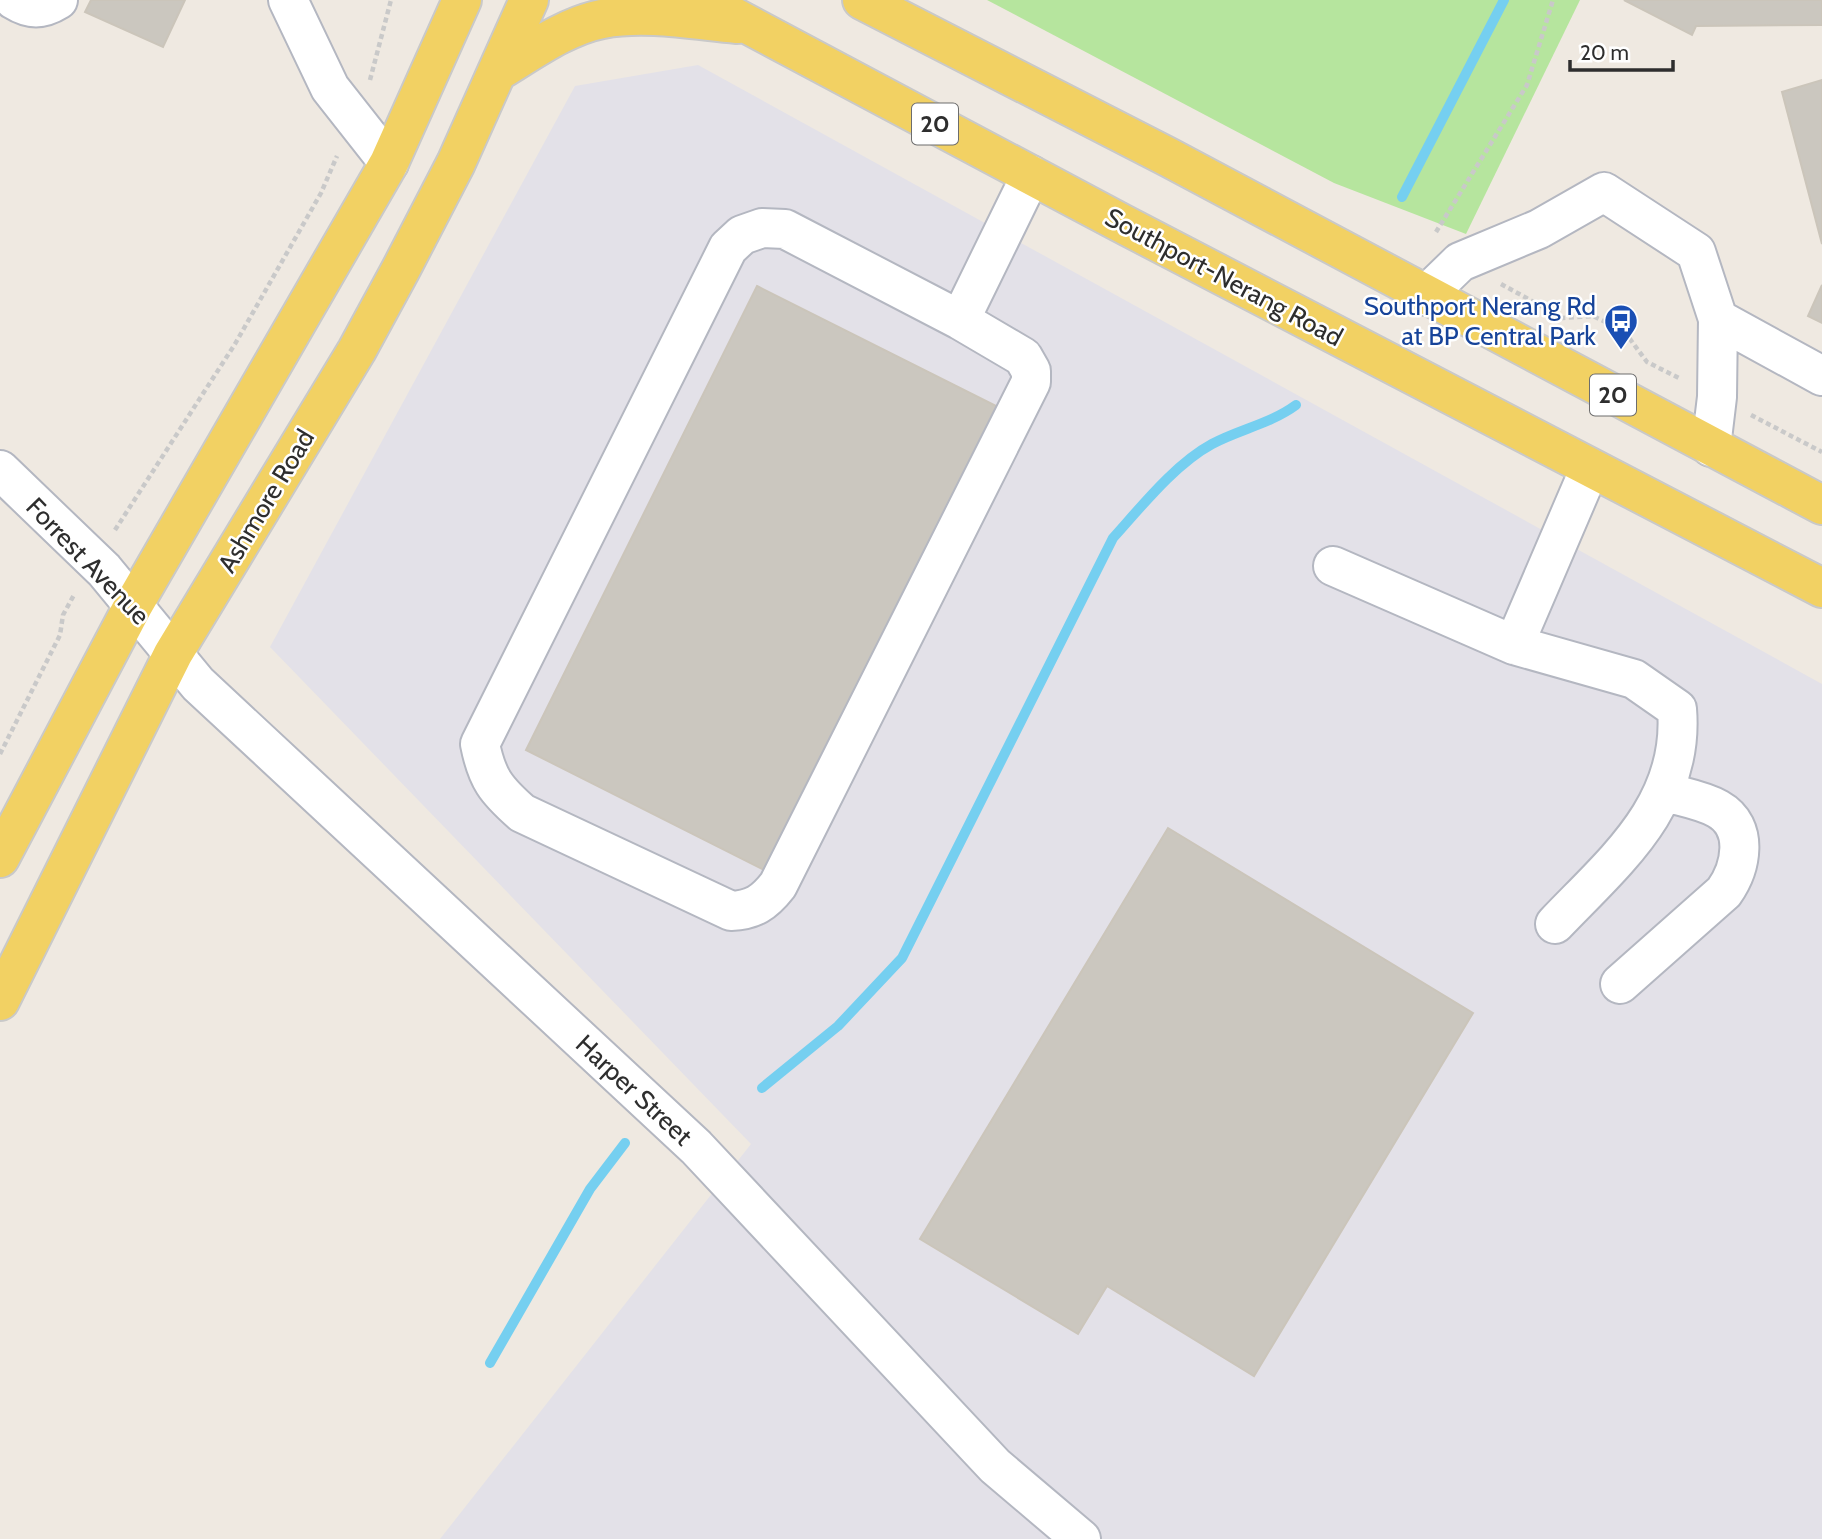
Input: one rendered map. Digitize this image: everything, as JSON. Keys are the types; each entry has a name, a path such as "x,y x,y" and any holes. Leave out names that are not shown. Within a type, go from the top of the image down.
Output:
{"main road":[{"name":"Ashmore Road","path":"0,1002 173,654 357,350 456,163 528,0"},
{"name":"Southport-Nerang Road","path":"702,0 1822,588"},
{"name":"20","path":"862,0 1168,157 1822,505"},
{"path":"0,858 134,604 390,163 453,8"},
{"path":"497,72 561,35 601,19 643,16 750,26"}],"street":[{"path":"14,0 24,7 41,8 58,0"},
{"path":"288,0 330,88 390,163"},
{"path":"960,320 1031,175"},
{"path":"1415,290 1460,262 1539,229 1604,192 1696,252 1718,319 1717,397 1711,447"},
{"path":"762,228 785,229 960,320 1023,357 1031,371 1031,382 778,885 765,901 748,910 731,911 522,813 501,795 486,773 480,744 727,248 742,235 762,228"},
{"path":"1718,319 1822,376"},
{"path":"1514,645 1590,468"},
{"name":"Forrest Avenue","path":"0,470 93,559 134,604 173,654"},
{"path":"1333,566 1514,645 1634,679 1677,709 1679,738 1665,792 1640,835 1555,924"},
{"name":"Harper Street","path":"173,654 198,684 696,1147 995,1466 1081,1539"},
{"path":"1620,985 1724,892 1739,861 1737,829 1722,811 1665,792"}],"path":[{"path":"0,754 60,635 63,615 93,559 132,506 235,344 321,193 354,118 383,39 391,0"},
{"path":"1415,290 1527,85 1553,0"}],"shaded area":[{"path":"698,65 1822,684 1822,1539 440,1539 751,1144 270,647 575,86"}],"green space":[{"path":"987,0 1580,0 1466,234 1334,183"}],"building":[{"path":"91,0 185,0 163,47 85,12"},
{"path":"1624,0 1822,0 1822,25 1696,26 1692,35"},
{"path":"1822,80 1822,244 1782,92"},
{"path":"1822,285 1822,323 1808,316"},
{"path":"757,286 1006,411 774,875 526,750"},
{"path":"1168,828 1473,1013 1254,1376 1107,1286 1078,1334 920,1239"}],"waterway":[{"path":"1402,197 1504,0"},
{"path":"762,1088 838,1026 902,958 1113,538 1159,487 1198,453 1296,405"},
{"path":"490,1363 590,1189 625,1143"}],"place":[{"name":"Southport Nerang Rd at BP Central Park","path":"1621,351"}]}
